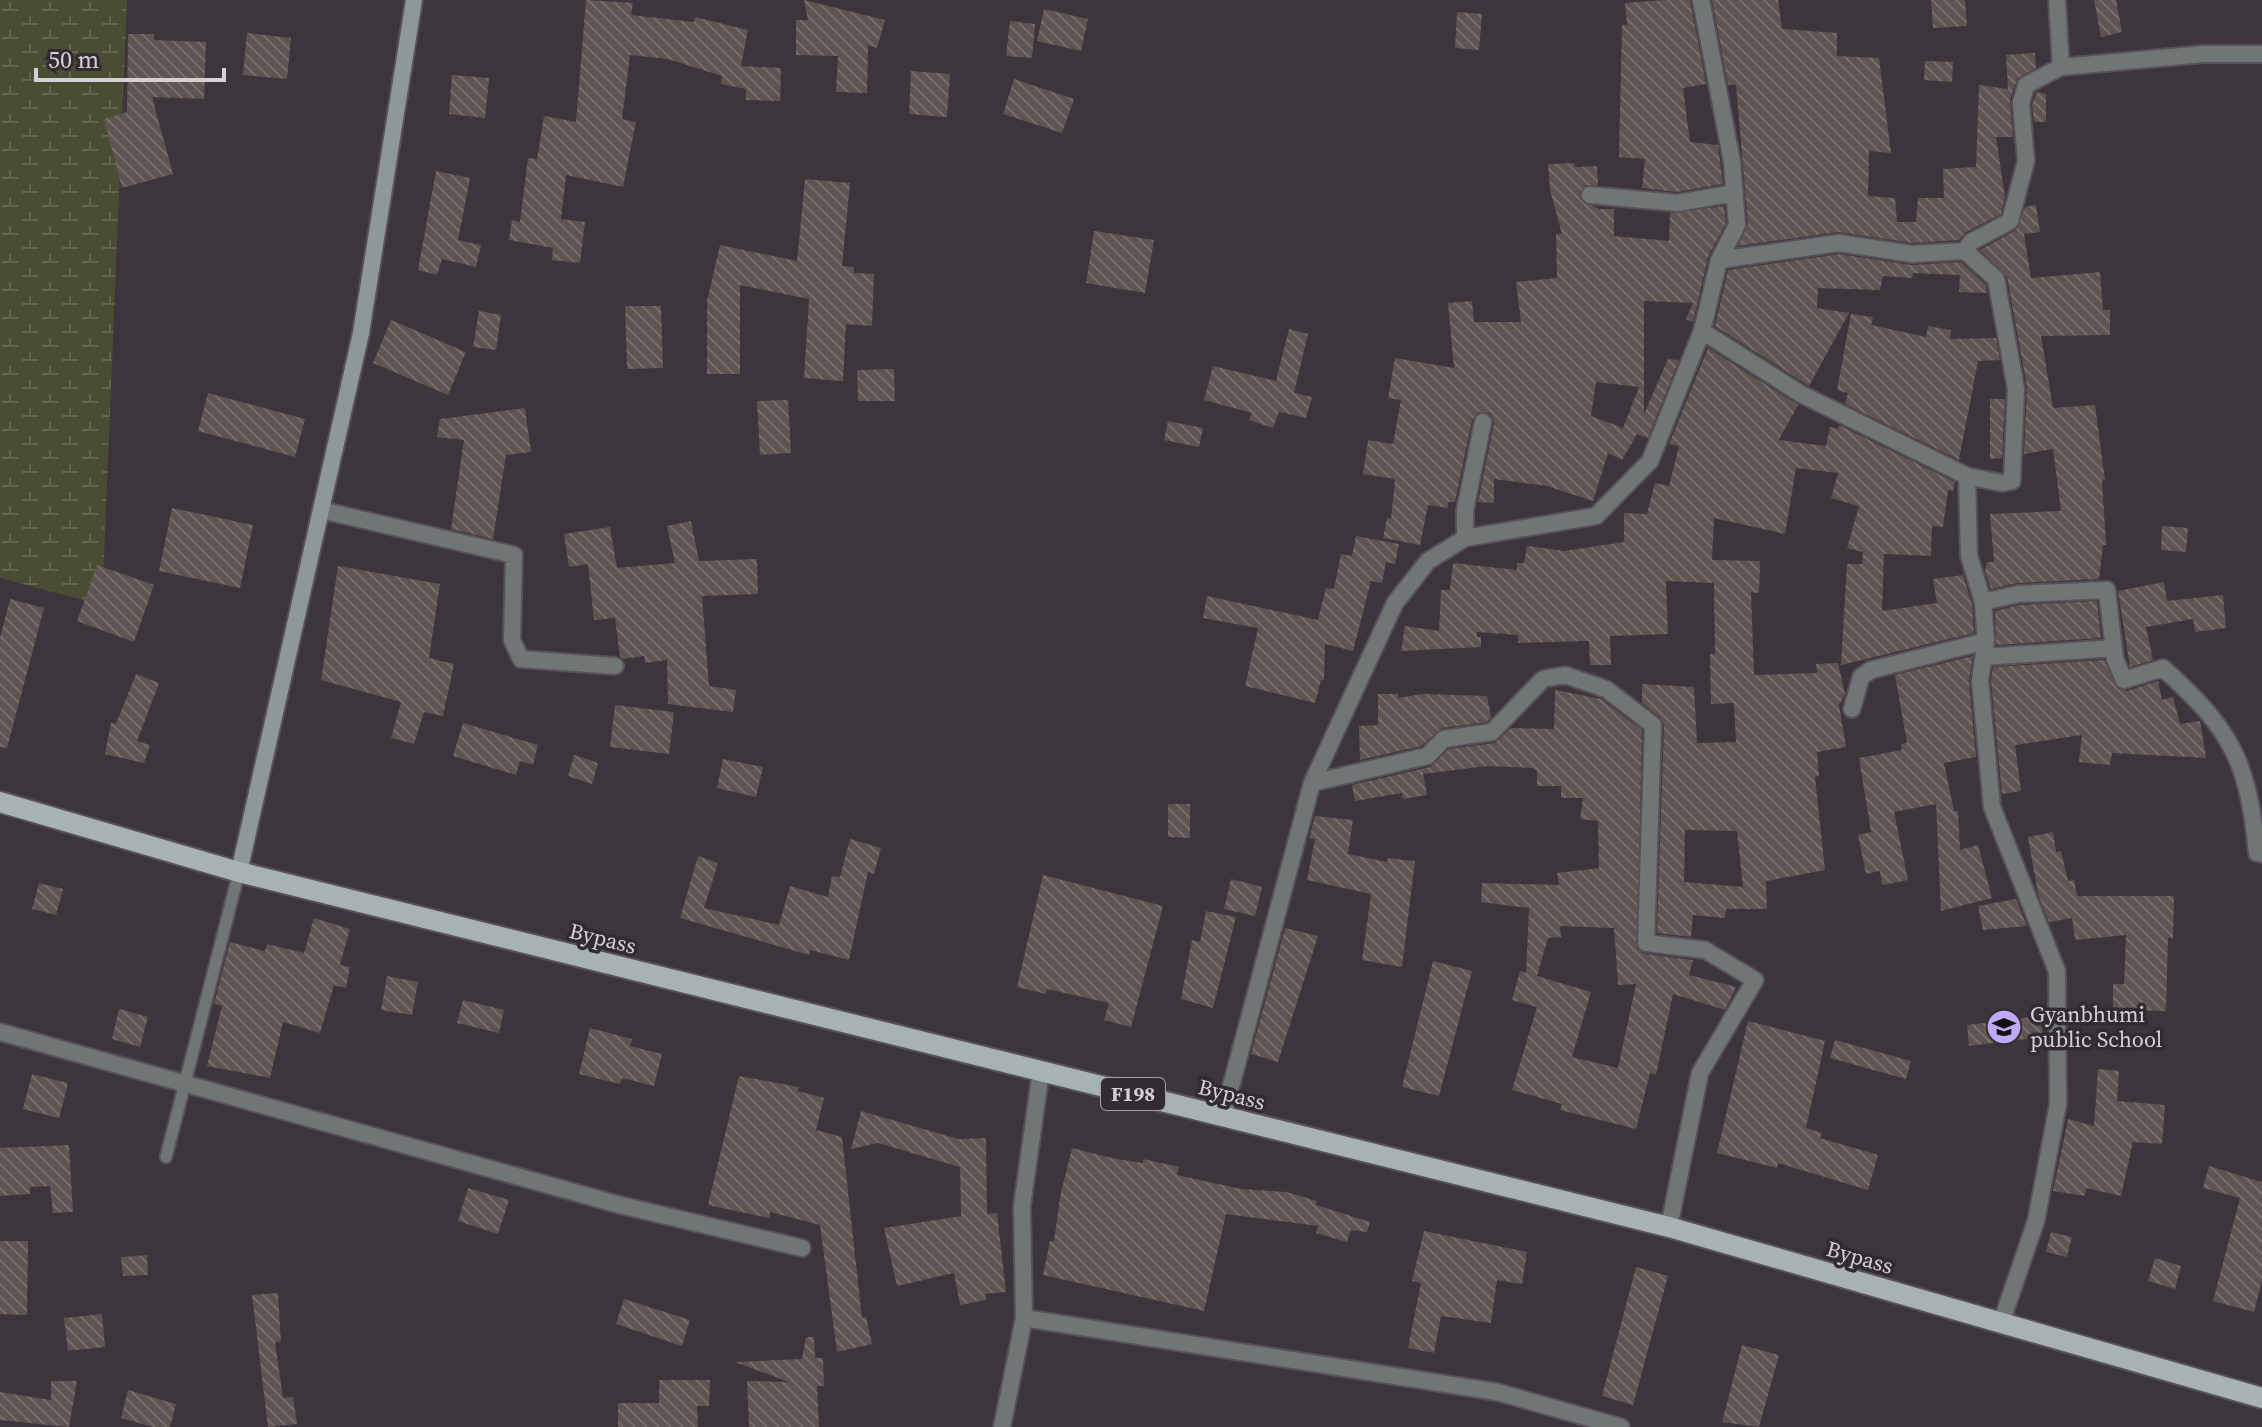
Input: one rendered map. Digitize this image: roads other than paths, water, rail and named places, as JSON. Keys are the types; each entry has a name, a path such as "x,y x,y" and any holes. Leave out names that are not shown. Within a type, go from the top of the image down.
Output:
{"main road":[{"path":"239,872 361,333 414,0"},
{"name":"Bypass","path":"0,802 239,872 1669,1227 2262,1398"}],"street":[{"path":"1223,1116 1312,783 1395,603 1428,561 1465,538 1596,516 1650,461 1702,331 1719,260 1737,225 1735,193 1701,0"},
{"path":"2057,0 2061,67"},
{"path":"1965,251 1971,242 2010,221 2026,161 2021,103 2026,85 2061,67 2204,54 2262,54"},
{"path":"1590,195 1677,203 1735,193"},
{"path":"1702,331 1801,394 1967,476 2002,483 2012,481 2016,389 1996,279 1965,251 1912,254 1839,243 1719,260"},
{"path":"1465,538 1465,510 1483,422"},
{"path":"1967,476 1969,556 1983,602 1985,649 1980,680 1992,807 2057,971 2058,1104 2036,1221 2001,1323"},
{"path":"321,510 514,555 512,640 521,659 615,666"},
{"path":"1983,602 2018,594 2107,590 2114,648 2124,680 2163,668 2229,737 2245,777 2257,853 2262,854"},
{"path":"1852,709 1861,677 1871,670 1985,649 2114,648"},
{"path":"1312,783 1427,756 1444,739 1492,732 1543,679 1565,675 1606,689 1653,725 1646,943 1705,950 1755,980 1700,1073 1669,1227"},
{"path":"0,1032 620,1205 802,1248"},
{"path":"1002,1427 1024,1318 1022,1206 1041,1071"},
{"path":"1024,1318 1497,1392 1621,1427"}],"lane":[{"path":"166,1157 239,872"}],"place":[{"name":"Gyanbhumi public School","path":"2004,1027"}]}
